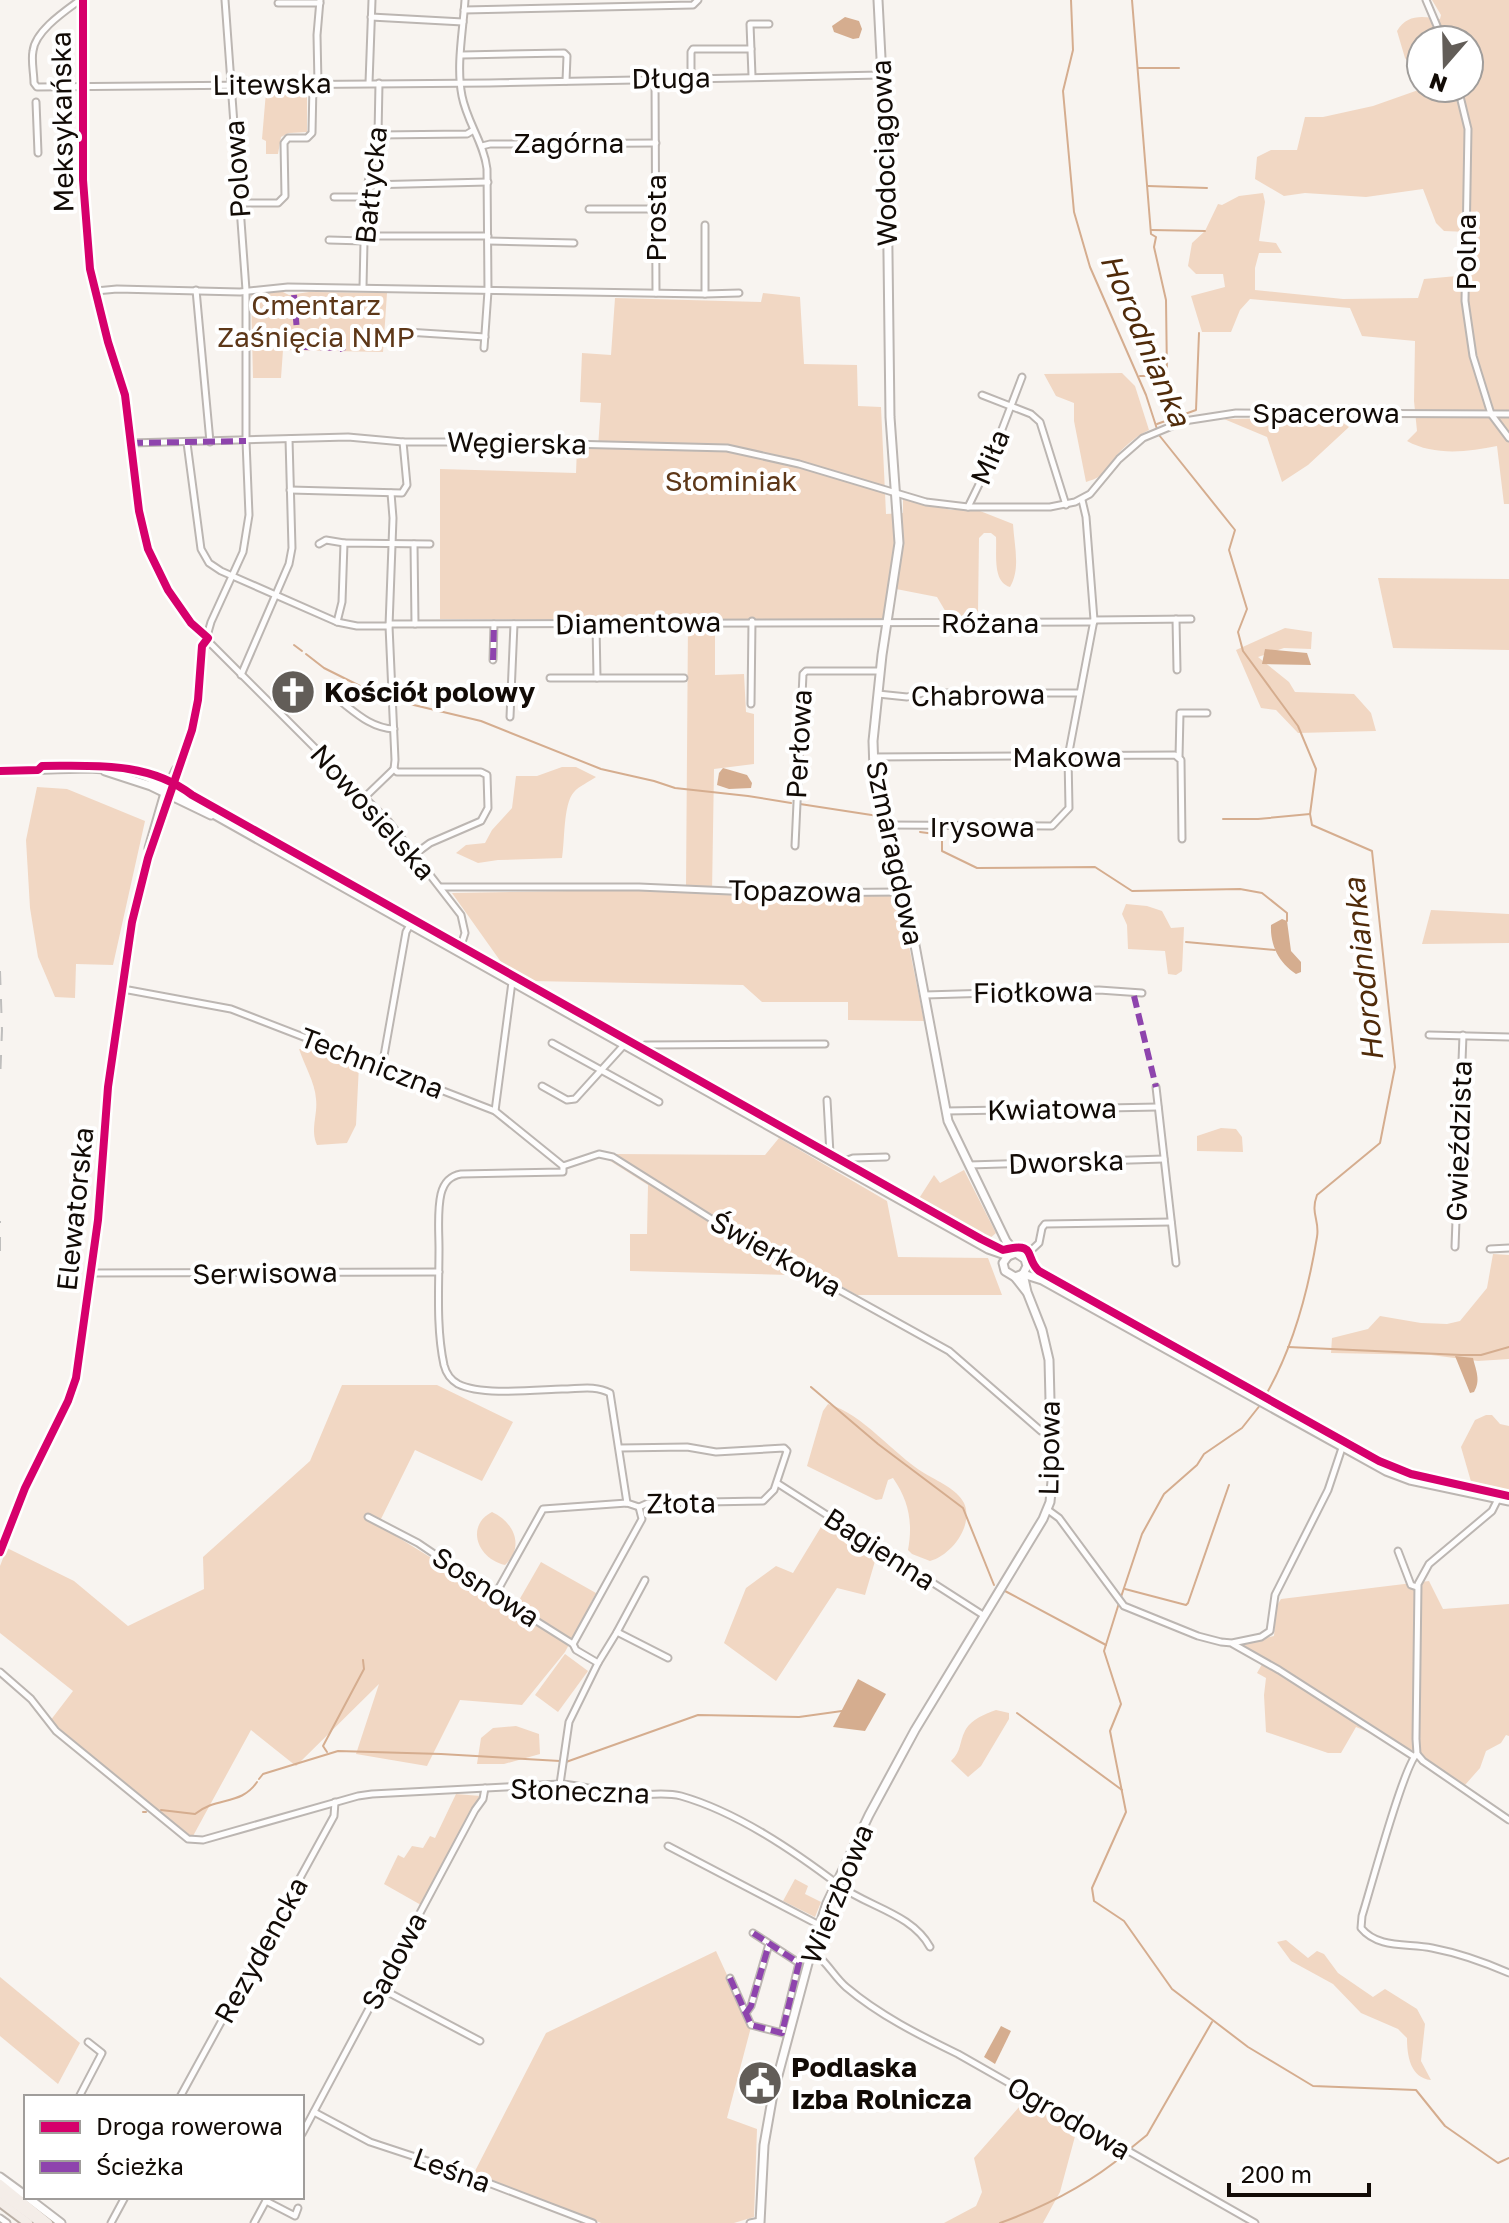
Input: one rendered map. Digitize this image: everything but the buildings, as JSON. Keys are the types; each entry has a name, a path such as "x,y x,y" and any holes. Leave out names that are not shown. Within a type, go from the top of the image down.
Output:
{"main road":[{"path":"2,2181 48,2223"},
{"path":"0,2193 41,2223"},
{"path":"0,2205 25,2221"}],"street":[{"name":"Meksykańska","path":"81,0 84,214 88,257 96,291"},
{"name":"Litewska","path":"81,0 46,29 33,48 35,85 47,88 460,82"},
{"name":"Polowa","path":"202,639 233,577 248,534 246,290 225,0"},
{"path":"369,83 372,0"},
{"path":"465,0 460,82 472,131 486,159 488,182 488,291 484,348"},
{"path":"527,0 527,9"},
{"path":"574,0 575,8"},
{"path":"464,10 693,5 698,0"},
{"name":"Wodociągowa","path":"878,0 887,174 889,307"},
{"path":"1426,0 1436,24"},
{"path":"240,203 278,203 282,200 285,196 284,143 288,138 307,138 312,133 320,2 278,3"},
{"path":"371,17 463,22"},
{"path":"752,77 750,24 769,24"},
{"path":"691,77 693,49 751,49"},
{"path":"462,55 564,53 567,56 566,81"},
{"name":"Długa","path":"460,82 881,75"},
{"name":"Prosta","path":"655,78 656,293"},
{"name":"Bałtycka","path":"363,287 365,197 378,135 379,83"},
{"path":"36,102 38,153"},
{"name":"Polna","path":"1462,104 1468,129 1465,301 1473,356 1491,414"},
{"path":"378,135 467,134 472,131"},
{"name":"Zagórna","path":"482,146 656,143"},
{"path":"367,185 488,182"},
{"path":"334,197 365,197"},
{"path":"589,209 657,209"},
{"path":"705,225 705,294"},
{"path":"329,240 488,239 574,243"},
{"path":"96,291 363,287 739,293"},
{"path":"196,290 210,442"},
{"name":"Nowosielska","path":"96,291 125,395 140,521 163,582 202,639 365,797 415,854 463,919 465,938 459,952"},
{"name":"Szmaragdowa","path":"889,307 891,441 897,494 898,557 880,671 873,757 876,785 904,892 951,1132 1013,1257"},
{"path":"391,331 485,337"},
{"name":"Miła","path":"968,507 988,466 1022,377"},
{"path":"982,395 1031,414 1040,422 1066,505"},
{"name":"Spacerowa","path":"1082,500 1096,489 1132,445 1154,433 1203,416 1236,413 1509,414"},
{"path":"1491,414 1509,438"},
{"name":"Węgierska","path":"131,443 348,437 403,442 727,448 799,464 897,494"},
{"path":"241,675 277,597 291,555 289,438"},
{"path":"290,490 402,493 406,489 403,442"},
{"name":"Diamentowa","path":"187,443 201,549 209,563 233,577 337,622 357,626 752,621 886,623"},
{"path":"365,797 394,769 389,625 393,544 391,493"},
{"path":"897,494 926,502 968,507 1066,505 1082,500 1094,621 1068,757"},
{"path":"319,544 326,540 430,544"},
{"path":"337,622 342,602 344,543"},
{"path":"414,544 415,624"},
{"path":"1176,619 1177,670"},
{"name":"Różana","path":"886,623 1191,619"},
{"path":"751,704 752,621"},
{"path":"493,660 494,624"},
{"path":"510,717 514,624"},
{"path":"596,625 597,678"},
{"path":"168,792 197,708 202,639"},
{"name":"Perłowa","path":"795,846 803,674 806,671 880,671"},
{"path":"550,678 684,678"},
{"name":"Chabrowa","path":"878,694 907,697 923,693 1079,693"},
{"path":"339,700 381,729 394,729"},
{"path":"1182,839 1180,713 1207,713"},
{"name":"Makowa","path":"873,757 1175,755 1179,758"},
{"name":"Irysowa","path":"886,825 1052,826 1069,808 1068,757"},
{"path":"394,769 397,772 481,772 489,780 488,808 481,821 430,843 415,854"},
{"path":"0,771 103,770 168,792 991,1250 1013,1257 1022,1272"},
{"name":"Elewatorska","path":"0,1552 25,1488 74,1384 81,1358 92,1273 107,1099 132,922 148,851 168,792"},
{"name":"Topazowa","path":"441,887 686,888 774,893 904,892"},
{"path":"382,1067 406,932 410,925"},
{"path":"512,982 495,1111 563,1166"},
{"name":"Techniczna","path":"123,989 231,1009 495,1111"},
{"name":"Fiołkowa","path":"924,995 1099,990 1142,993"},
{"path":"1429,1035 1509,1037"},
{"name":"Gwieździsta","path":"1455,1247 1463,1035"},
{"path":"552,1043 659,1102"},
{"path":"635,1051 645,1045 825,1044"},
{"path":"542,1086 572,1100 624,1045"},
{"path":"1156,1087 1176,1263"},
{"path":"827,1100 830,1154 827,1159"},
{"name":"Kwiatowa","path":"946,1111 1158,1107"},
{"name":"Świerkowa","path":"620,1448 613,1400 606,1391 597,1388 484,1389 458,1383 448,1376 441,1334 439,1272 441,1193 453,1176 563,1172 563,1166 599,1154 613,1157 713,1220 949,1351 1041,1431 1051,1433"},
{"path":"841,1167 853,1158 886,1157"},
{"name":"Dworska","path":"968,1165 1164,1159"},
{"path":"1171,1222 1045,1224 1039,1243 1013,1257 1007,1274 1022,1272 1041,1279 1386,1471 1410,1480 1509,1501"},
{"path":"991,1250 1005,1240"},
{"path":"1490,1249 1509,1248"},
{"name":"Serwisowa","path":"92,1273 439,1272"},
{"name":"Lipowa","path":"996,1593 1048,1510 1052,1481 1047,1347 1022,1272"},
{"path":"1027,1292 1031,1283 1041,1279"},
{"path":"627,1503 620,1448 687,1447 716,1452 784,1448 787,1451 777,1483"},
{"path":"1232,1643 1261,1637 1270,1631 1275,1595 1328,1490 1342,1448"},
{"name":"Złota","path":"495,1595 543,1509 627,1503 639,1507 648,1503 763,1501 770,1497 777,1483"},
{"name":"Bagienna","path":"777,1483 983,1615"},
{"path":"1498,1499 1492,1511 1429,1564 1417,1587 1415,1755 1362,1916 1361,1928 1366,1934 1394,1944 1432,1948 1479,1960 1509,1973"},
{"path":"573,1644 642,1519 639,1507"},
{"path":"1048,1510 1059,1518 1120,1602 1198,1636 1232,1643 1415,1755 1509,1820"},
{"name":"Sosnowa","path":"368,1517 418,1543 598,1663"},
{"path":"1398,1551 1411,1585 1417,1587"},
{"path":"560,1784 569,1722 645,1580"},
{"name":"Wierzbowa","path":"760,2222 767,2127 785,2034 803,1964 811,1952 837,1882 894,1768 996,1593"},
{"path":"617,1632 668,1658"},
{"name":"Słoneczna","path":"0,1672 34,1701 56,1731 179,1834 192,1840 203,1840 372,1794 560,1784 587,1786 617,1794 658,1793 685,1797 750,1826 916,1929 930,1947"},
{"name":"Sadowa","path":"304,2130 483,1799 485,1788"},
{"name":"Rezydencka","path":"181,2095 334,1816 335,1802"},
{"path":"668,1846 819,1925"},
{"path":"753,1933 803,1964"},
{"path":"746,2013 751,2006 769,1944"},
{"name":"Ogrodowa","path":"811,1952 845,1986 911,2031 958,2054 1255,2223"},
{"path":"730,1978 751,2025 785,2034"},
{"path":"380,1988 480,2041"},
{"path":"80,2095 102,2053 88,2042"},
{"name":"Leśna","path":"314,2112 370,2142 452,2169 593,2223"},
{"path":"2,2181 24,2194"},
{"path":"31,2199 61,2223"},
{"path":"111,2223 124,2199"},
{"path":"254,2223 267,2199 295,2216 298,2208"},
{"path":"0,2218 7,2223"},
{"path":"750,2223 760,2222"}],"green space":[{"path":"1432,0 1509,0 1509,504 1504,504 1497,446 1440,451 1407,441 1417,431 1415,341 1362,336 1350,308 1250,299 1240,310 1231,332 1202,332 1191,296 1225,287 1223,274 1196,274 1188,266 1192,243 1205,231 1218,204 1239,196 1263,193 1265,202 1259,241 1276,243 1282,253 1259,253 1255,290 1343,299 1418,298 1424,279 1468,275 1467,232 1444,231 1436,223 1423,189 1366,197 1305,193 1284,196 1255,179 1257,157 1271,150 1297,150 1305,117 1323,117 1373,106 1405,95 1405,104 1485,104 1485,24 1405,24 1405,58 1397,31 1401,25 1421,17 1440,19 1441,15"},
{"path":"266,92 307,94 307,132 289,133 281,137 278,154 266,154 266,141 262,139"},
{"name":"Cmentarz Zaśnięcia NMP","path":"254,292 283,292 289,295 309,292 387,293 383,352 283,350 281,378 253,378 251,295"},
{"name":"Słominiak","path":"763,293 800,297 804,364 857,365 858,406 881,407 886,514 903,513 903,498 951,510 975,509 1013,524 1016,564 1010,587 1004,584 998,573 996,537 984,533 979,538 978,611 964,621 950,619 937,597 891,588 885,620 715,619 715,675 744,674 746,712 754,714 754,764 714,769 712,893 899,896 924,1021 848,1020 848,1002 762,1002 743,985 530,981 506,969 452,893 686,889 688,620 440,619 440,469 576,473 577,448 598,448 601,403 580,402 582,353 611,355 615,298 761,302"},
{"path":"1122,373 1135,386 1149,430 1125,446 1102,474 1086,482 1074,421 1074,403 1056,396 1044,374"},
{"path":"1334,417 1349,427 1308,465 1282,482 1267,437 1224,419"},
{"path":"1378,578 1509,579 1509,650 1393,648"},
{"path":"1285,628 1312,632 1311,649 1284,648 1258,657 1289,682 1295,692 1354,694 1371,713 1376,731 1298,733 1276,710 1261,708 1236,650"},
{"path":"562,767 576,767 596,777 570,798 562,858 478,863 456,853 466,845 485,843 512,808 516,776 537,776"},
{"path":"37,787 67,789 145,821 113,965 76,964 75,998 55,997 38,957 30,908 26,840"},
{"path":"1126,904 1162,911 1171,928 1184,927 1182,971 1176,975 1168,974 1165,951 1128,949 1127,925 1122,914"},
{"path":"1431,910 1509,914 1509,943 1422,944"},
{"path":"299,1049 333,1052 359,1065 356,1125 347,1143 317,1145 314,1133 315,1093"},
{"path":"1221,1128 1236,1129 1242,1137 1243,1152 1197,1151 1197,1136"},
{"path":"779,1138 887,1201 898,1257 988,1258 1002,1295 857,1295 800,1263 789,1275 630,1271 630,1234 647,1234 648,1185 604,1157 615,1154 765,1155"},
{"path":"964,1170 996,1233 989,1239 918,1200 934,1175 940,1183"},
{"path":"1493,1254 1509,1255 1509,1359 1478,1361 1431,1355 1331,1353 1332,1338 1368,1329 1380,1316 1421,1323 1460,1321 1487,1288"},
{"path":"342,1385 437,1385 513,1422 482,1481 415,1450 378,1525 514,1609 541,1562 596,1593 565,1652 522,1705 460,1700 427,1766 356,1754 379,1684 296,1766 251,1730 193,1836 189,1835 50,1721 73,1691 0,1633 0,1566 7,1548 74,1581 128,1626 204,1589 203,1557 310,1461"},
{"path":"828,1404 866,1425 912,1465 952,1489 961,1498 966,1520 959,1538 946,1552 930,1561 908,1550 908,1512 893,1478 888,1480 882,1499 876,1500 807,1466 823,1411"},
{"path":"1492,1415 1500,1424 1509,1426 1509,1493 1472,1485 1461,1447 1475,1420"},
{"path":"492,1512 506,1522 514,1536 514,1551 505,1565 487,1556 478,1541 479,1525"},
{"path":"824,1522 878,1551 865,1595 837,1588 776,1681 724,1643 746,1588 776,1566 793,1573"},
{"path":"1429,1581 1443,1609 1509,1604 1509,1736 1506,1735 1501,1743 1486,1751 1480,1768 1465,1785 1412,1750 1356,1727 1341,1753 1328,1753 1266,1732 1266,1678 1257,1673 1265,1659 1239,1644 1274,1636 1276,1607 1281,1599"},
{"path":"565,1654 588,1671 558,1712 535,1695"},
{"path":"996,1710 1009,1713 1009,1719 981,1766 968,1777 951,1761 969,1725"},
{"path":"516,1726 539,1734 540,1754 504,1764 477,1764 481,1738 493,1728"},
{"path":"456,1794 481,1796 421,1905 384,1884 398,1855 404,1858 412,1846 423,1848 430,1836 435,1838"},
{"path":"795,1879 808,1886 805,1894 821,1902 815,1917 783,1901"},
{"path":"1286,1940 1308,1958 1317,1951 1324,1954 1338,1973 1373,1997 1385,1989 1417,2009 1425,2024 1421,2061 1431,2080 1414,2070 1407,2038 1398,2029 1361,2013 1333,1984 1291,1961 1277,1942"},
{"path":"716,1951 751,2027 727,2118 757,2129 754,2217 734,2223 601,2223 474,2173 546,2033"},
{"path":"0,1977 80,2043 58,2084 0,2036"},
{"path":"1027,2098 1077,2129 1060,2192 1043,2223 944,2223 976,2206 982,2192 974,2158"}],"shaded area":[{"path":"845,17 859,21 862,29 859,38 834,32 832,26"},
{"path":"1265,649 1307,653 1311,665 1262,664"},
{"path":"723,768 747,775 752,783 751,788 729,789 717,785"},
{"path":"1282,919 1287,921 1291,951 1301,962 1301,972 1296,974 1280,959 1272,940 1271,925"},
{"path":"1455,1356 1473,1358 1478,1379 1474,1392 1470,1393"},
{"path":"858,1679 886,1694 865,1731 833,1727"},
{"path":"1001,2026 1011,2031 995,2064 984,2057"}],"waterway":[{"name":"Horodnianka","path":"1071,0 1073,50 1063,91 1074,212 1090,267 1146,395 1157,429"},
{"path":"1132,0 1151,234 1156,237 1154,247 1166,300 1167,376 1140,376"},
{"path":"1138,68 1179,68"},
{"path":"1148,186 1207,188"},
{"path":"1151,230 1205,231"},
{"path":"1157,424 1196,410 1199,333"},
{"name":"Horodnianka","path":"1159,435 1235,530 1229,550 1247,609 1238,632 1243,651 1298,726 1316,769 1310,814 1312,825 1372,851 1395,1067 1380,1143 1317,1195 1314,1207 1317,1237 1304,1300 1283,1361 1264,1398"},
{"path":"294,645 302,651"},
{"path":"306,654 324,668 386,699"},
{"path":"397,701 481,721 601,769 675,788 791,803"},
{"path":"800,804 878,816"},
{"path":"1223,819 1310,814"},
{"path":"920,832 942,835 942,851 977,868 1095,867 1132,891 1240,889 1262,893 1287,913 1287,921"},
{"path":"1186,942 1275,950"},
{"path":"1288,1347 1461,1355 1481,1355 1509,1347"},
{"path":"811,1387 878,1444 963,1508 994,1585"},
{"name":"Horodnianka","path":"1121,1597 1142,1534 1164,1494 1197,1465 1204,1454 1242,1428 1261,1404"},
{"path":"1125,1589 1186,1605 1229,1485"},
{"path":"1005,1591 1106,1645"},
{"name":"Horodnianka","path":"1119,1603 1104,1651 1121,1704 1110,1731 1126,1812 1092,1888 1094,1901 1124,1921 1172,1989 1248,2047 1313,2086 1416,2090 1445,2126 1498,2163 1509,2158"},
{"path":"327,1752 323,1746 364,1669 363,1660"},
{"path":"566,1762 698,1715 799,1717 842,1711"},
{"path":"1017,1713 1122,1790"},
{"path":"259,1779 263,1774 338,1751 560,1761"},
{"path":"161,1810 195,1814 203,1808 244,1795 257,1782"},
{"path":"1131,2148 1147,2135 1212,2022"},
{"path":"1000,2223 1066,2194 1125,2154"}],"railway":[{"path":"0,971 0,1082"},
{"path":"0,1221 0,1251"}],"marked path":[{"path":"294,295 298,343 304,347 342,348 343,351"},
{"path":"131,443 246,441"},
{"path":"493,660 494,624"},
{"path":"1134,996 1156,1087"},
{"path":"730,1978 751,2025 782,2033 799,1963 753,1933"},
{"path":"746,2013 751,2006 769,1944"}],"cycle path":[{"path":"0,1552 25,1488 68,1401 76,1378 98,1220 108,1087 132,922 148,858 192,730 198,700 202,646 208,638 191,623 168,590 148,549 139,511 125,395 90,269 83,180 83,0"},
{"path":"0,771 38,770 42,766 101,766 139,771 175,784 981,1239 1003,1250 1026,1249 1039,1271 1379,1461 1411,1474 1509,1496"}],"place":[{"name":"Kościół polowy","path":"293,692"},
{"name":"Podlaska Izba Rolnicza","path":"760,2083"}]}
